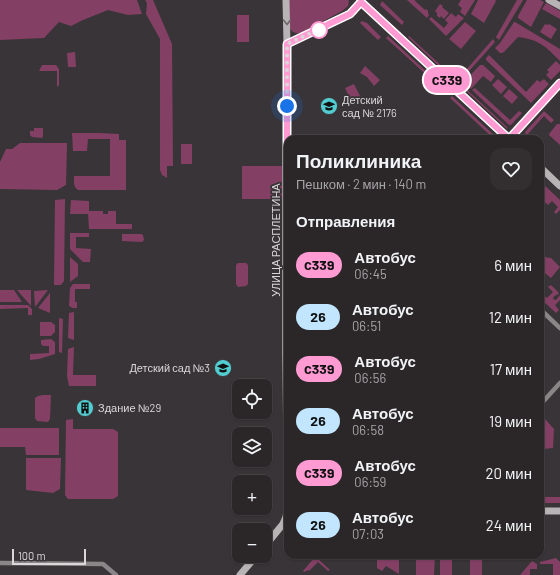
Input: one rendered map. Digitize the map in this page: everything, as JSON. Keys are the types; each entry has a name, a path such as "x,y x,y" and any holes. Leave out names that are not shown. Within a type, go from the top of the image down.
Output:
{"street":[{"name":"УЛИЦА РАСПЛЕТИНА","path":"286,0 287,135"},
{"path":"287,44 350,14 361,0 505,135"},
{"path":"549,0 560,6"},
{"path":"513,135 560,83"},
{"path":"544,171 560,186"},
{"path":"544,313 560,328"},
{"path":"544,401 560,383"},
{"path":"544,511 560,511"},
{"path":"272,537 284,522"},
{"path":"0,563 103,564 116,575"},
{"path":"240,575 250,563"}],"shaded area":[{"path":"0,0 137,0 142,14 128,15 108,10 71,26 59,22 44,38 0,40"},
{"path":"145,0 153,0 172,44 173,166 167,166 167,178 162,175 160,170 160,39 146,14 147,3"},
{"path":"289,0 349,1 348,6 342,11 301,33 295,33 289,26"},
{"path":"407,0 415,0 425,10 426,9 429,15 427,18"},
{"path":"461,0 475,0 465,16 460,12 462,8 458,5"},
{"path":"478,0 496,1 484,23 471,14"},
{"path":"517,0 523,0 499,40 496,37"},
{"path":"527,0 540,0 544,2 531,27 518,18"},
{"path":"382,1 404,22 402,25 380,5"},
{"path":"546,3 560,11 560,19 542,9"},
{"path":"440,4 449,13 444,19 441,16 440,18 437,16 435,11"},
{"path":"451,13 456,17 458,14 464,18 446,36 429,19 431,17 444,28 448,23 445,20"},
{"path":"237,15 249,15 249,42 237,42"},
{"path":"362,21 367,23 381,37 378,40 360,23"},
{"path":"465,22 476,31 461,49 449,39"},
{"path":"514,22 560,49 560,61 542,44 526,38 518,37 504,52 500,53 495,48"},
{"path":"545,24 549,24 557,29 551,39 540,32"},
{"path":"388,36 444,88 443,90 386,38"},
{"path":"409,36 458,82 457,83 408,37"},
{"path":"493,39 495,42 462,79 460,79 459,78"},
{"path":"75,52 76,67 68,67 67,53"},
{"path":"489,55 526,92 537,80 540,82 544,79 549,84 531,103 486,60"},
{"path":"556,61 560,65 560,71 551,80 546,75 549,72 547,70"},
{"path":"42,65 56,65 59,69 59,85 57,87 57,71 39,71"},
{"path":"480,65 483,65 495,76 491,82 483,76 471,89 464,82"},
{"path":"365,66 380,80 374,86 367,77 360,73"},
{"path":"498,79 507,87 501,94 492,85"},
{"path":"354,84 362,100 353,105 345,88"},
{"path":"463,86 507,127 507,129 462,87"},
{"path":"475,88 510,120 519,111 522,113 511,125 509,125 472,90"},
{"path":"509,89 518,97 512,104 503,96"},
{"path":"452,96 494,135 490,135 450,98"},
{"path":"544,111 554,120 551,123 544,116 527,135 525,132"},
{"path":"557,124 560,124 560,145 549,135"},
{"path":"34,128 43,128 42,138 32,137 30,135 30,131 34,131"},
{"path":"72,133 119,134 119,140 126,140 126,190 78,190 75,187 74,176 110,176 110,139 88,139 87,151 73,151"},
{"path":"20,143 67,143 66,185 57,190 0,189 0,162 6,149 12,149"},
{"path":"181,144 192,144 192,164 181,164"},
{"path":"242,166 282,166 282,199 242,199"},
{"path":"544,185 560,200 560,210 556,214 554,212 558,207 552,201 548,205 544,202"},
{"path":"65,199 64,281 61,285 54,285 55,200"},
{"path":"71,200 89,201 89,211 103,211 103,214 108,214 108,211 116,211 116,224 132,224 132,229 89,229 88,214 70,214"},
{"path":"70,233 89,233 89,237 76,237 76,248 91,249 90,262 83,262 70,249"},
{"path":"122,234 141,234 143,235 144,240 142,242 122,241"},
{"path":"544,256 551,258 560,267 551,278 544,272"},
{"path":"70,257 78,264 78,276 70,282"},
{"path":"238,263 246,263 248,265 248,284 246,286 238,287 236,284 236,265"},
{"path":"73,284 90,284 90,289 75,289 75,302 77,302 77,308 69,306 70,288"},
{"path":"551,285 559,293 554,296 553,299 556,300 560,295 560,300 555,305 559,310 556,313 544,302 544,296 547,298 553,292 548,287"},
{"path":"0,290 14,290 22,302 0,302"},
{"path":"17,290 31,290 31,306"},
{"path":"48,290 35,307 34,291"},
{"path":"50,293 50,313 38,308"},
{"path":"0,305 28,305 32,309 32,315 28,315 28,308 0,309"},
{"path":"74,312 74,340 68,338 69,313"},
{"path":"59,318 63,319 62,353 59,352"},
{"path":"40,322 51,322 55,325 55,332 51,336 40,336"},
{"path":"51,339 55,342 55,354 30,360 30,354 49,353 49,346 43,346 41,344 41,340"},
{"path":"74,347 73,375 96,375 96,386 69,386 67,376 68,349"},
{"path":"43,395 51,395 50,419 48,422 37,421 35,418 35,398"},
{"path":"73,419 73,429 113,429 118,432 118,496 113,499 68,499 65,495 66,420"},
{"path":"545,419 554,429 553,448 544,449"},
{"path":"0,428 59,428 59,455 26,455 25,447 0,447"},
{"path":"26,458 61,458 60,489 53,493 26,490"},
{"path":"544,497 560,497 560,503 544,503"},
{"path":"556,558 560,562 560,575 553,575 553,564 540,564 540,562"},
{"path":"313,559 318,559 330,570 328,571 318,562 309,571 303,571"},
{"path":"377,559 399,559 399,574 386,566 382,571 377,568"},
{"path":"416,559 435,559 434,575 416,575"},
{"path":"440,559 452,559 452,575 440,575"},
{"path":"470,559 482,559 482,575 470,575"},
{"path":"532,561 537,564 537,569 530,569 530,575 520,575"}],"bus line":[{"name":"с339","path":"287,135 287,44 350,14 361,2 505,135"},
{"name":"с339","path":"513,135 560,83"}],"place":[{"name":"Детский сад № 2176","path":"329,106"},
{"name":"Детский сад №3","path":"223,368"},
{"name":"Здание №29","path":"85,408"}],"route":[{"path":"287,106 287,44 322,28 319,30"}]}
